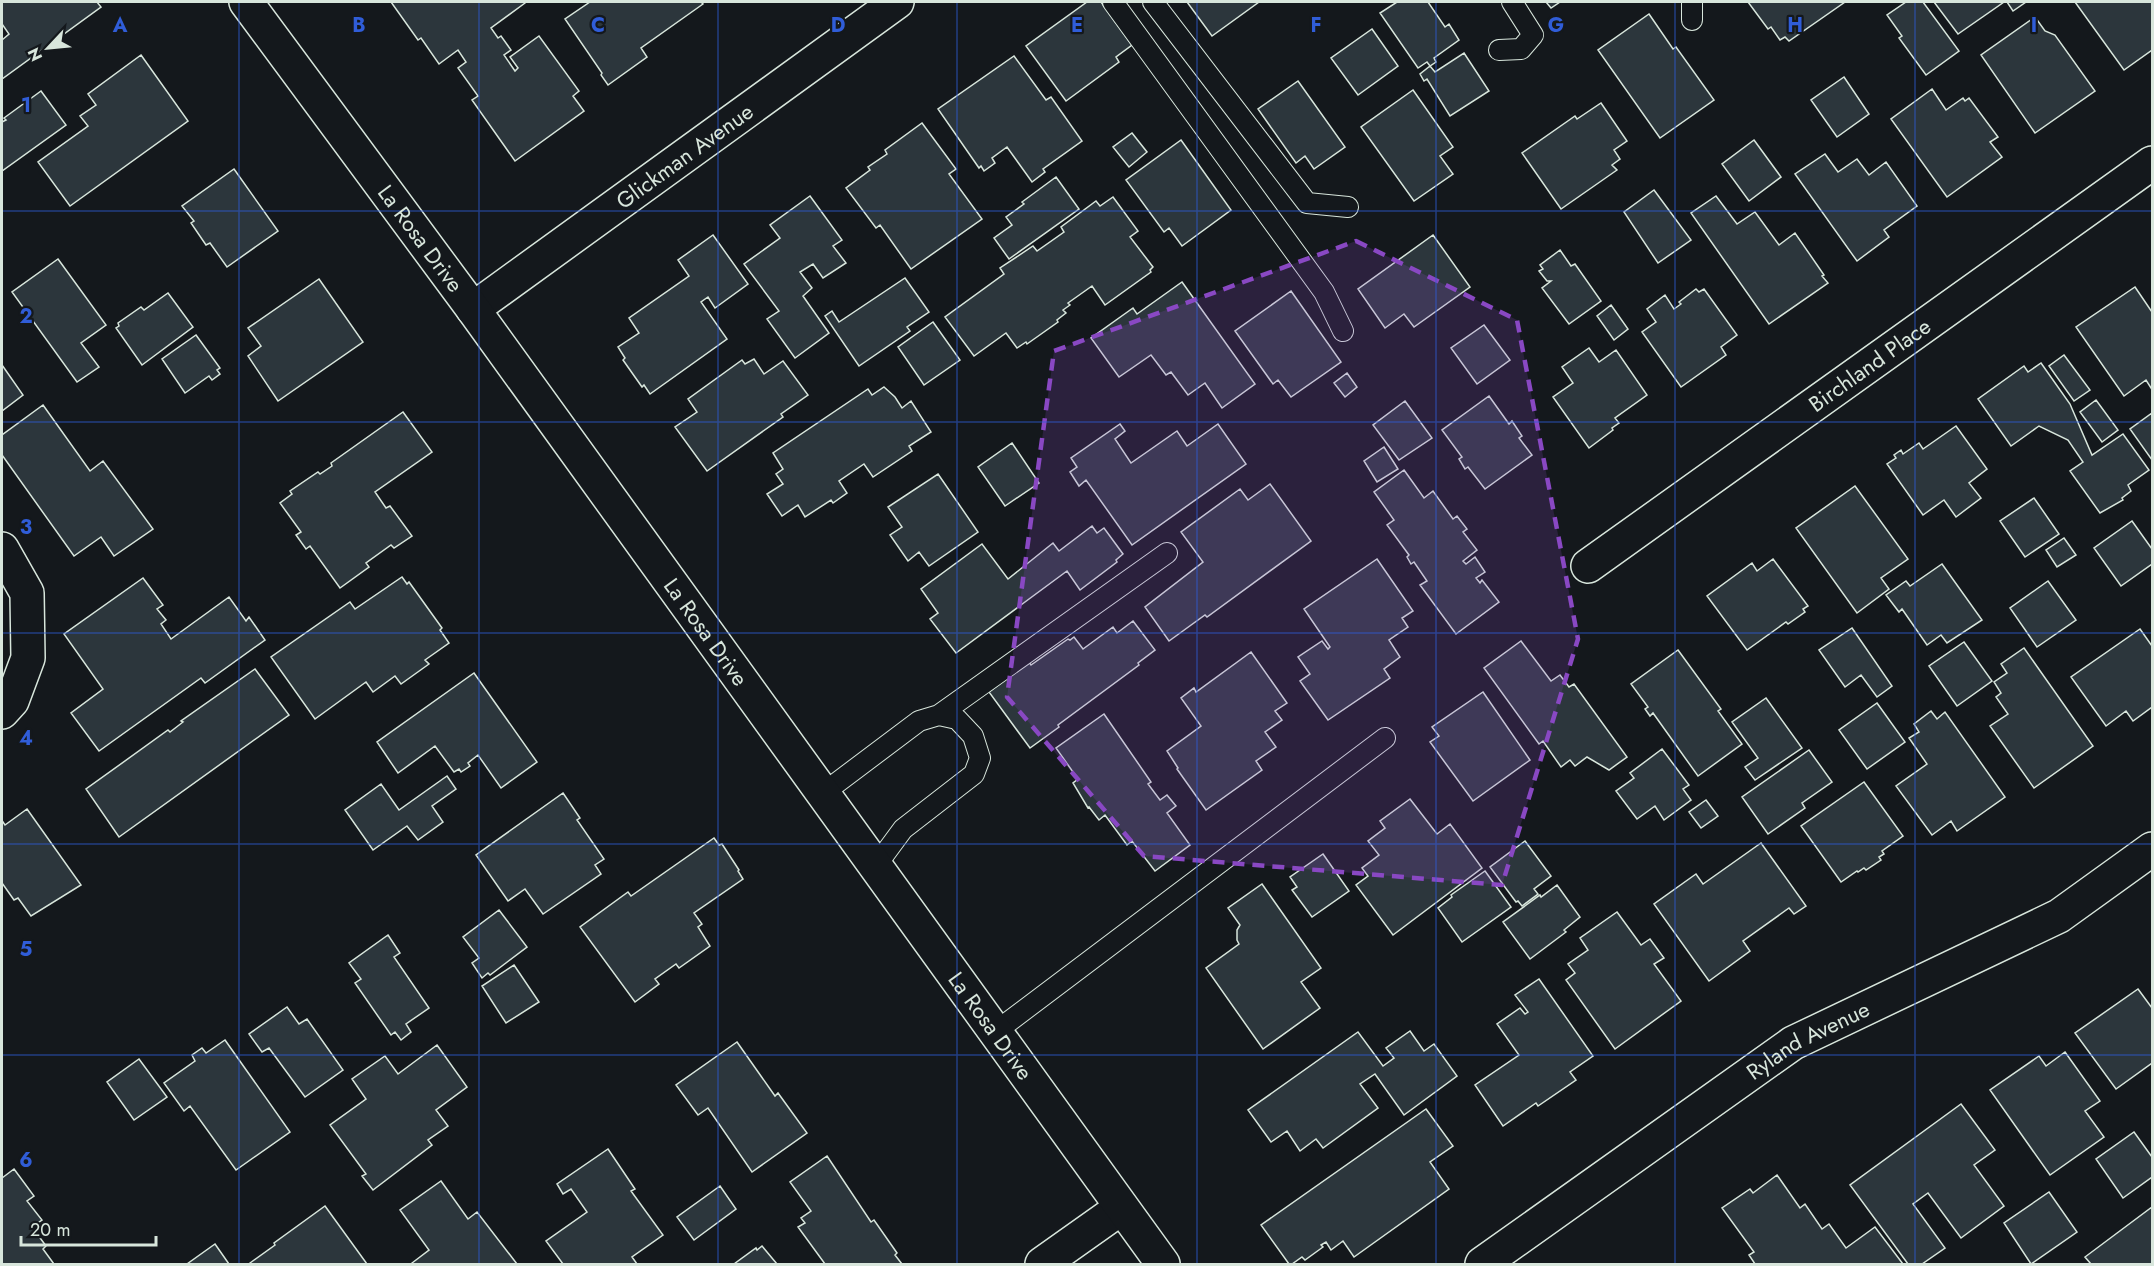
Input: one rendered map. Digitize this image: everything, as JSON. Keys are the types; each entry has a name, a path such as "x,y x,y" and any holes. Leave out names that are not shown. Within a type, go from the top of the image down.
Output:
{"street":[{"name":"La Rosa Drive","path":"246,2 473,309 1163,1264"},
{"name":"Glickman Avenue","path":"473,309 897,2"},
{"name":"Birchland Place","path":"1588,566 2148,175"},
{"path":"2,549 27,593 28,658 12,701 2,712"},
{"name":"Ryland Avenue","path":"1482,1264 1793,1043 2059,916 2152,849"},
{"path":"1042,1264 1121,1208"}],"lane":[{"path":"1113,2 1324,292 1343,331"},
{"path":"1152,2 1307,203 1348,207"},
{"path":"1499,50 1521,49 1533,35 1512,2"},
{"path":"822,794 920,722 939,715 1167,553"},
{"path":"874,867 903,829 974,774 980,758 973,736 957,719 939,715"},
{"path":"995,1032 1385,738"}],"highlighted area":[{"path":"1356,241 1517,320 1578,639 1502,885 1144,856 1007,697 1054,351"}],"building":[{"path":"2,2 97,2 101,7 2,79 2,40 9,34 2,24"},
{"path":"391,2 524,2 491,28 498,38 501,36 511,50 504,55 515,71 518,68 510,57 539,36 579,91 573,96 584,111 515,161 472,100 478,96 458,68 466,62 458,50 439,64 421,38 418,40"},
{"path":"590,2 701,2 703,4 641,48 647,57 608,85 565,19"},
{"path":"1087,2 1101,2 1132,45 1116,57 1119,62 1066,101 1026,46"},
{"path":"1187,2 1259,2 1212,36"},
{"path":"1397,2 1428,2 1445,27 1449,24 1459,40 1434,58 1436,62 1430,66 1427,62 1418,68 1380,13"},
{"path":"1546,2 1560,2 1551,8"},
{"path":"1748,2 1845,2 1789,41 1785,37 1780,40 1771,27 1768,29"},
{"path":"1906,2 1923,2 1959,51 1926,75 1899,38 1902,36 1887,15"},
{"path":"1934,2 2004,2 1958,34"},
{"path":"2007,2 2026,2 2013,11"},
{"path":"2075,2 2152,2 2152,50 2124,70"},
{"path":"1649,14 1673,49 1676,47 1714,100 1660,138 1598,50"},
{"path":"2035,17 2045,31 2055,35 2095,91 2035,133 1981,55"},
{"path":"1372,29 1398,66 1358,95 1331,58"},
{"path":"1464,53 1489,91 1450,116 1427,79 1424,81 1420,74 1430,66 1435,72"},
{"path":"141,55 188,121 70,206 38,162 88,126 80,116 96,105 88,94"},
{"path":"1014,56 1046,100 1051,97 1082,141 1043,169 1045,172 1032,182 1007,147 992,158 995,163 984,171 981,166 979,168 938,109"},
{"path":"1844,77 1869,114 1837,137 1811,100"},
{"path":"1298,81 1345,147 1314,169 1305,156 1296,163 1258,109"},
{"path":"1932,89 1946,110 1963,98 1965,101 1969,98 1998,137 1990,142 2002,157 1947,197 1891,119"},
{"path":"1413,90 1453,147 1440,156 1453,174 1414,201 1361,127"},
{"path":"41,91 66,125 2,171 2,122 6,120 4,118"},
{"path":"1601,103 1627,141 1614,150 1620,159 1612,165 1617,170 1561,209 1522,153 1575,116 1577,119"},
{"path":"922,123 956,169 949,174 982,219 911,269 880,225 876,228 846,188 870,170 868,167 887,154 885,150"},
{"path":"1132,133 1147,152 1129,167 1113,147"},
{"path":"1181,140 1231,210 1182,246 1169,228 1164,232 1126,180"},
{"path":"1754,140 1781,177 1749,201 1722,164"},
{"path":"1825,154 1838,172 1857,159 1869,175 1886,162 1917,206 1884,230 1889,237 1857,261 1795,174"},
{"path":"234,169 278,231 227,267 210,243 206,245 191,223 194,221 182,206"},
{"path":"1056,177 1079,209 1009,259 994,238 1012,225 1006,217"},
{"path":"1654,190 1691,240 1658,263 1624,212"},
{"path":"810,196 842,240 833,246 846,263 823,278 813,264 800,272 812,288 803,296 829,333 795,358 767,319 779,311 744,264 780,238 770,225"},
{"path":"1716,196 1737,224 1755,212 1779,245 1795,233 1828,283 1769,324 1691,213"},
{"path":"1113,197 1138,231 1130,237 1153,267 1151,272 1105,305 1092,286 1068,303 1070,305 1063,310 1066,313 1057,320 1058,322 1027,344 1026,342 1017,348 1006,333 974,356 945,317 1004,274 1000,268 1033,246 1037,251 1064,232 1061,227 1096,201 1100,206"},
{"path":"713,235 748,284 715,308 708,297 701,302 727,339 650,394 644,385 642,387 623,360 625,358 618,347 639,333 629,318 689,276 678,260"},
{"path":"1433,235 1470,287 1414,327 1404,314 1385,328 1358,289"},
{"path":"1560,250 1571,266 1575,264 1601,301 1569,324 1542,288 1551,281 1547,281 1539,271 1543,269 1540,265"},
{"path":"58,259 106,325 81,343 99,367 77,382 12,292"},
{"path":"905,278 929,312 907,327 910,331 859,366 825,316 832,311 839,322"},
{"path":"319,279 363,342 278,401 248,356 261,346 248,328"},
{"path":"1182,282 1255,384 1222,408 1205,383 1188,395 1171,372 1166,375 1151,355 1119,377 1091,338 1133,308 1137,314"},
{"path":"2135,287 2152,312 2152,386 2151,388 2146,380 2124,396 2076,327"},
{"path":"1696,289 1699,292 1704,289 1737,335 1721,347 1726,355 1681,387 1642,332 1656,322 1647,309 1665,295 1674,309 1681,304 1679,302"},
{"path":"1291,291 1341,362 1291,397 1278,380 1273,384 1235,331"},
{"path":"168,293 193,327 142,365 116,328 119,326 118,323 141,307 144,310"},
{"path":"1611,305 1628,329 1614,340 1597,316"},
{"path":"933,322 960,360 924,385 898,347"},
{"path":"1484,325 1510,360 1477,384 1451,348"},
{"path":"196,335 220,368 217,370 220,374 212,380 209,376 185,393 162,359"},
{"path":"1589,348 1599,362 1616,350 1647,395 1615,418 1619,423 1612,428 1613,430 1589,448 1553,397 1573,383 1562,367"},
{"path":"2064,355 2090,390 2074,401 2049,366"},
{"path":"754,359 764,374 783,361 808,395 781,414 783,417 707,471 675,427 697,412 688,399 742,360 745,364"},
{"path":"2041,363 2070,404 2092,455 2123,434 2149,470 2128,485 2131,491 2122,498 2123,500 2100,513 2070,471 2083,462 2068,440 2039,426 2011,446 1978,399 2024,366 2028,372"},
{"path":"2,365 23,395 2,411"},
{"path":"1347,373 1357,387 1345,397 1334,383"},
{"path":"884,387 895,397 902,408 911,401 931,432 909,446 912,451 873,477 864,464 839,481 847,493 833,503 831,500 805,517 798,505 782,516 767,494 783,484 776,474 783,469 773,453 868,389 872,395"},
{"path":"1489,396 1509,424 1512,421 1522,436 1519,438 1532,455 1485,489 1468,467 1465,469 1459,459 1462,457 1442,430"},
{"path":"2096,400 2118,430 2102,442 2080,412"},
{"path":"1405,401 1432,438 1399,460 1373,425"},
{"path":"43,405 90,471 103,461 153,529 114,556 101,537 74,556 2,455 2,435"},
{"path":"403,412 432,452 375,492 386,508 390,506 412,536 394,548 391,545 366,563 369,567 340,588 310,546 306,549 296,535 301,532 280,503 292,494 290,491 318,472 320,474 332,466 331,463"},
{"path":"2152,413 2152,460 2130,429"},
{"path":"1120,424 1125,431 1115,439 1131,463 1177,431 1187,446 1218,424 1246,464 1132,545 1086,480 1079,486 1070,472 1077,467 1071,458"},
{"path":"1956,426 1987,469 1969,483 1981,498 1956,517 1944,500 1923,515 1887,464 1896,458 1894,455 1901,450 1903,454 1919,443 1923,449"},
{"path":"1012,443 1039,483 1005,506 978,467"},
{"path":"1384,447 1398,469 1377,482 1364,461"},
{"path":"1404,470 1424,498 1433,491 1453,519 1457,516 1467,529 1463,532 1477,550 1463,561 1466,564 1475,557 1485,572 1476,578 1480,583 1482,580 1499,602 1456,634 1420,585 1427,581 1414,562 1411,564 1407,557 1409,555 1387,525 1394,520 1374,492"},
{"path":"938,474 978,532 929,566 919,552 908,561 890,535 902,527 888,507"},
{"path":"1270,484 1311,541 1207,617 1205,615 1169,641 1145,607 1203,562 1181,532 1240,489 1248,500"},
{"path":"1855,486 1908,559 1881,578 1889,589 1857,613 1796,528"},
{"path":"2034,498 2059,534 2025,557 2000,521"},
{"path":"2132,521 2152,549 2152,564 2121,586 2094,548"},
{"path":"1092,526 1097,533 1104,528 1123,554 1116,560 1117,562 1080,590 1067,571 956,653 930,619 938,613 921,589 982,544 1008,579 1053,543 1059,551"},
{"path":"2064,538 2076,555 2057,567 2046,550"},
{"path":"1377,559 1413,611 1402,618 1408,627 1389,640 1400,657 1384,669 1390,678 1328,720 1300,681 1310,674 1298,657 1322,641 1328,649 1330,647 1304,609"},
{"path":"1773,559 1808,606 1803,609 1805,612 1788,624 1786,622 1747,650 1707,596 1752,563 1757,571"},
{"path":"1942,564 1982,620 1947,643 1941,635 1927,645 1902,609 1899,612 1886,595 1906,581 1910,586"},
{"path":"402,577 407,584 409,582 442,628 440,630 449,643 425,660 429,664 401,684 395,676 373,692 366,682 315,719 271,657 350,602 355,609"},
{"path":"143,578 163,605 157,609 166,620 161,624 171,639 229,597 246,621 249,617 265,640 205,683 201,678 99,751 71,713 103,689 64,634"},
{"path":"2048,581 2076,620 2037,647 2010,608"},
{"path":"1133,621 1155,650 1138,663 1139,665 1030,748 989,692 1029,662 1031,665 1068,639 1074,637 1083,649 1113,627 1117,633"},
{"path":"1852,628 1892,686 1877,697 1861,675 1845,687 1819,650"},
{"path":"2140,629 2152,646 2152,707 2133,721 2126,711 2106,726 2071,677"},
{"path":"1521,641 1551,681 1560,675 1569,687 1574,684 1627,757 1609,770 1587,757 1575,766 1570,760 1561,767 1543,741 1539,744 1484,668"},
{"path":"1964,642 1992,681 1957,706 1929,666"},
{"path":"2024,648 2093,746 2034,788 1990,726 2008,714 1996,697 2001,693 1994,682 2007,673 2001,664"},
{"path":"1678,650 1721,709 1718,711 1742,744 1698,776 1653,713 1650,716 1645,709 1648,707 1631,684"},
{"path":"1251,652 1287,703 1275,711 1282,720 1265,732 1276,747 1256,761 1262,770 1206,810 1167,751 1201,726 1181,698 1194,688 1196,692"},
{"path":"255,669 289,715 119,837 86,789 168,730 170,732 183,722 181,721"},
{"path":"474,673 537,762 501,788 478,755 468,763 470,766 461,772 459,769 454,772 435,746 398,773 377,742"},
{"path":"1483,692 1530,760 1473,801 1430,742 1439,736 1432,727"},
{"path":"1766,698 1802,748 1755,780 1745,767 1758,758 1732,722"},
{"path":"1877,703 1905,742 1867,769 1839,730"},
{"path":"1931,711 1937,719 1945,712 2005,797 1957,831 1951,821 1932,835 1896,786 1927,764 1909,738 1919,732 1914,724"},
{"path":"1104,714 1151,782 1148,784 1160,800 1167,795 1176,806 1167,813 1190,845 1155,871 1132,841 1127,845 1105,815 1099,820 1088,808 1073,783 1078,779 1056,748"},
{"path":"1662,749 1689,785 1683,789 1691,800 1664,820 1655,806 1637,819 1616,791 1634,778 1630,773"},
{"path":"1809,750 1832,782 1802,803 1805,808 1768,834 1742,797"},
{"path":"447,776 456,789 432,806 443,822 418,840 407,826 373,850 345,810 381,784 399,810"},
{"path":"1864,782 1903,836 1882,851 1884,854 1879,857 1881,860 1866,870 1864,868 1857,871 1841,882 1801,826"},
{"path":"563,793 580,818 577,820 604,859 595,865 601,874 543,914 525,889 508,901 476,855"},
{"path":"1410,799 1437,834 1450,824 1482,868 1393,935 1356,885 1368,876 1362,868 1379,855 1368,841 1385,828 1380,821"},
{"path":"1706,800 1718,816 1701,828 1689,812"},
{"path":"27,809 81,885 31,916 18,898 14,900 2,883 2,823 5,825"},
{"path":"714,838 719,845 722,844 743,879 694,913 702,924 698,927 710,946 679,968 676,964 655,979 659,984 635,1002 580,927 628,892 631,896"},
{"path":"1525,841 1551,876 1534,889 1538,894 1522,906 1518,901 1516,902 1490,867"},
{"path":"1761,843 1806,906 1794,914 1789,908 1743,941 1750,951 1709,981 1654,904 1696,874 1703,884"},
{"path":"1323,854 1349,891 1312,917 1292,890 1297,887 1290,877"},
{"path":"1485,871 1511,907 1462,942 1438,908 1452,897 1451,895"},
{"path":"1262,884 1321,968 1301,982 1320,1008 1263,1049 1206,968 1239,944 1237,930 1240,925 1228,908"},
{"path":"1557,885 1580,917 1564,930 1566,932 1530,959 1503,922"},
{"path":"499,910 527,947 490,975 488,973 482,978 472,963 479,958 463,937"},
{"path":"1617,912 1641,945 1650,939 1664,958 1654,964 1681,1001 1615,1049 1566,980 1575,973 1568,964 1588,950 1580,938"},
{"path":"388,935 400,953 394,957 429,1008 406,1024 411,1032 401,1040 395,1032 391,1035 355,983 361,979 349,963"},
{"path":"514,965 539,1002 506,1023 482,986"},
{"path":"1539,979 1593,1056 1570,1072 1576,1080 1538,1106 1536,1103 1503,1126 1475,1085 1519,1055 1497,1024 1520,1008 1525,1014 1528,1012 1515,995"},
{"path":"2138,989 2152,1008 2152,1063 2116,1089 2075,1033"},
{"path":"287,1007 299,1024 307,1019 343,1070 305,1097 269,1048 262,1052 249,1034"},
{"path":"1410,1031 1424,1051 1434,1044 1457,1076 1404,1115 1375,1074 1360,1084 1378,1108 1323,1148 1316,1139 1300,1151 1287,1131 1271,1142 1248,1110 1358,1032 1383,1066 1394,1058 1386,1048"},
{"path":"225,1040 290,1132 236,1170 190,1106 184,1111 164,1083 195,1061 192,1055 202,1048 206,1053"},
{"path":"737,1042 775,1096 778,1093 807,1133 752,1172 708,1108 698,1115 676,1085"},
{"path":"437,1045 467,1087 436,1110 448,1126 428,1140 432,1145 373,1190 362,1176 366,1174 330,1125 366,1099 352,1079 385,1056 398,1074"},
{"path":"2065,1052 2100,1101 2085,1111 2104,1137 2050,1175 1990,1090 2039,1056 2046,1066"},
{"path":"139,1059 167,1097 134,1120 107,1082"},
{"path":"1961,1104 1995,1150 1974,1165 2004,1206 1961,1238 1928,1193 1913,1204 1945,1248 1922,1264 1908,1264 1850,1185"},
{"path":"1426,1109 1453,1146 1430,1162 1449,1189 1354,1257 1343,1241 1331,1250 1326,1242 1321,1245 1323,1247 1305,1260 1302,1257 1289,1264 1261,1225"},
{"path":"2134,1132 2152,1157 2152,1177 2123,1198 2096,1159"},
{"path":"608,1149 635,1189 631,1191 663,1235 632,1257 637,1264 563,1264 546,1241 587,1212 571,1189 563,1194 557,1184"},
{"path":"827,1156 871,1222 874,1220 897,1253 895,1255 902,1264 825,1264 798,1227 805,1223 801,1218 811,1211 790,1182"},
{"path":"14,1169 34,1196 27,1201 42,1220 32,1227 46,1246 43,1249 54,1264 2,1264 2,1178"},
{"path":"1777,1175 1800,1208 1805,1204 1822,1229 1829,1224 1846,1248 1875,1227 1903,1264 1755,1264 1749,1255 1754,1252 1722,1208 1750,1189 1753,1193"},
{"path":"441,1181 468,1219 477,1212 517,1264 412,1263 429,1250 400,1210"},
{"path":"720,1186 736,1209 694,1240 677,1217"},
{"path":"2049,1192 2077,1232 2031,1264 2004,1223"},
{"path":"325,1206 367,1264 250,1263 275,1245 274,1243"},
{"path":"2152,1207 2152,1264 2091,1264 2085,1257"},
{"path":"215,1244 229,1264 187,1264"},
{"path":"762,1246 777,1264 734,1264 756,1248 757,1250"}]}
